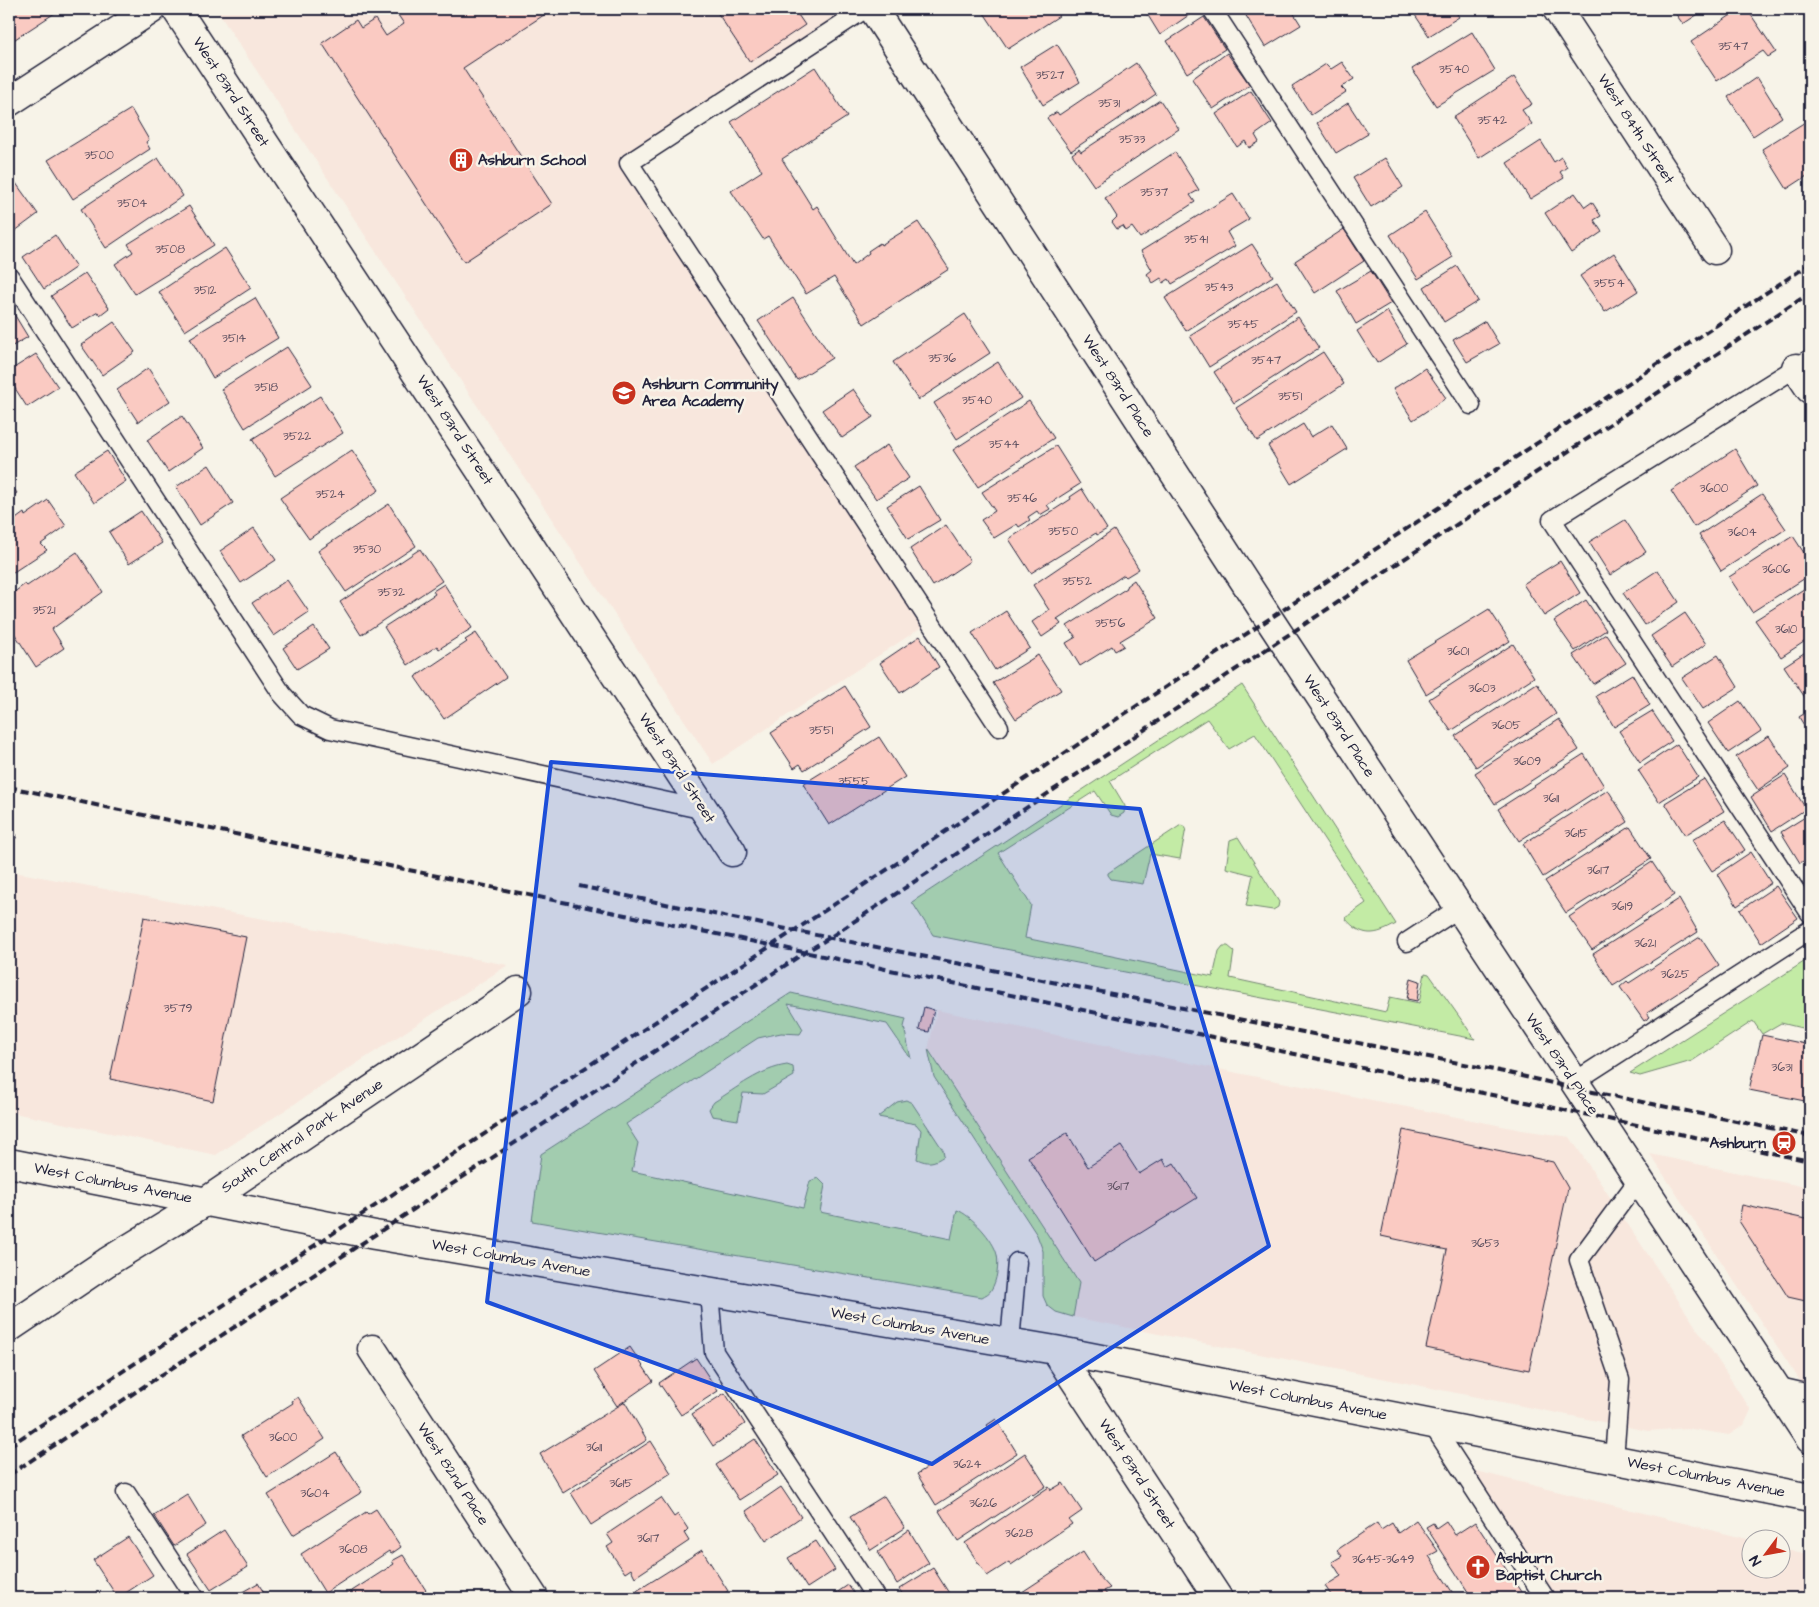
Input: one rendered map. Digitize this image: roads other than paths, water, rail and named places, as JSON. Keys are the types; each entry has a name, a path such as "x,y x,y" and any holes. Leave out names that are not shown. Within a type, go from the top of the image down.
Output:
{"street":[{"path":"9,102 152,9"},
{"name":"West 83rd Street","path":"176,9 732,852"},
{"name":"West 83rd Place","path":"872,9 1268,619 1810,1439"},
{"name":"West 84th Street","path":"1557,9 1715,250"},
{"name":"South Central Park Avenue","path":"9,1328 107,1262 205,1202 518,991"},
{"name":"West Columbus Avenue","path":"9,1163 375,1235 1055,1350 1810,1498"},
{"name":"West 82nd Place","path":"372,1349 534,1598"},
{"name":"West 83rd Street","path":"1055,1350 1218,1598"}],"lane":[{"path":"865,9 629,163 999,727"},
{"path":"1212,9 1471,405"},
{"path":"9,276 282,694 301,715 330,729 705,810"},
{"path":"1806,372 1552,520 1810,913"},
{"path":"1407,942 1459,908"},
{"path":"1574,1082 1810,930"},
{"path":"1614,1460 1620,1380 1579,1260 1639,1179"},
{"path":"1010,1342 1017,1262"},
{"path":"709,1292 714,1352 876,1598"},
{"path":"1775,1386 1810,1394"},
{"path":"1432,1424 1545,1598"},
{"path":"126,1493 195,1598"}],"railway":[{"path":"9,1446 1810,264"},
{"path":"9,1475 1810,293"},
{"path":"9,787 1810,1161"},
{"path":"9,835 19,837"},
{"path":"579,886 1504,1072 1810,1136"}],"place":[{"name":"Ashburn School","path":"461,160"},
{"name":"Ashburn Community Area Academy","path":"624,393"},
{"name":"Ashburn","path":"1784,1143"},
{"name":"Ashburn Baptist Church","path":"1478,1567"}]}
